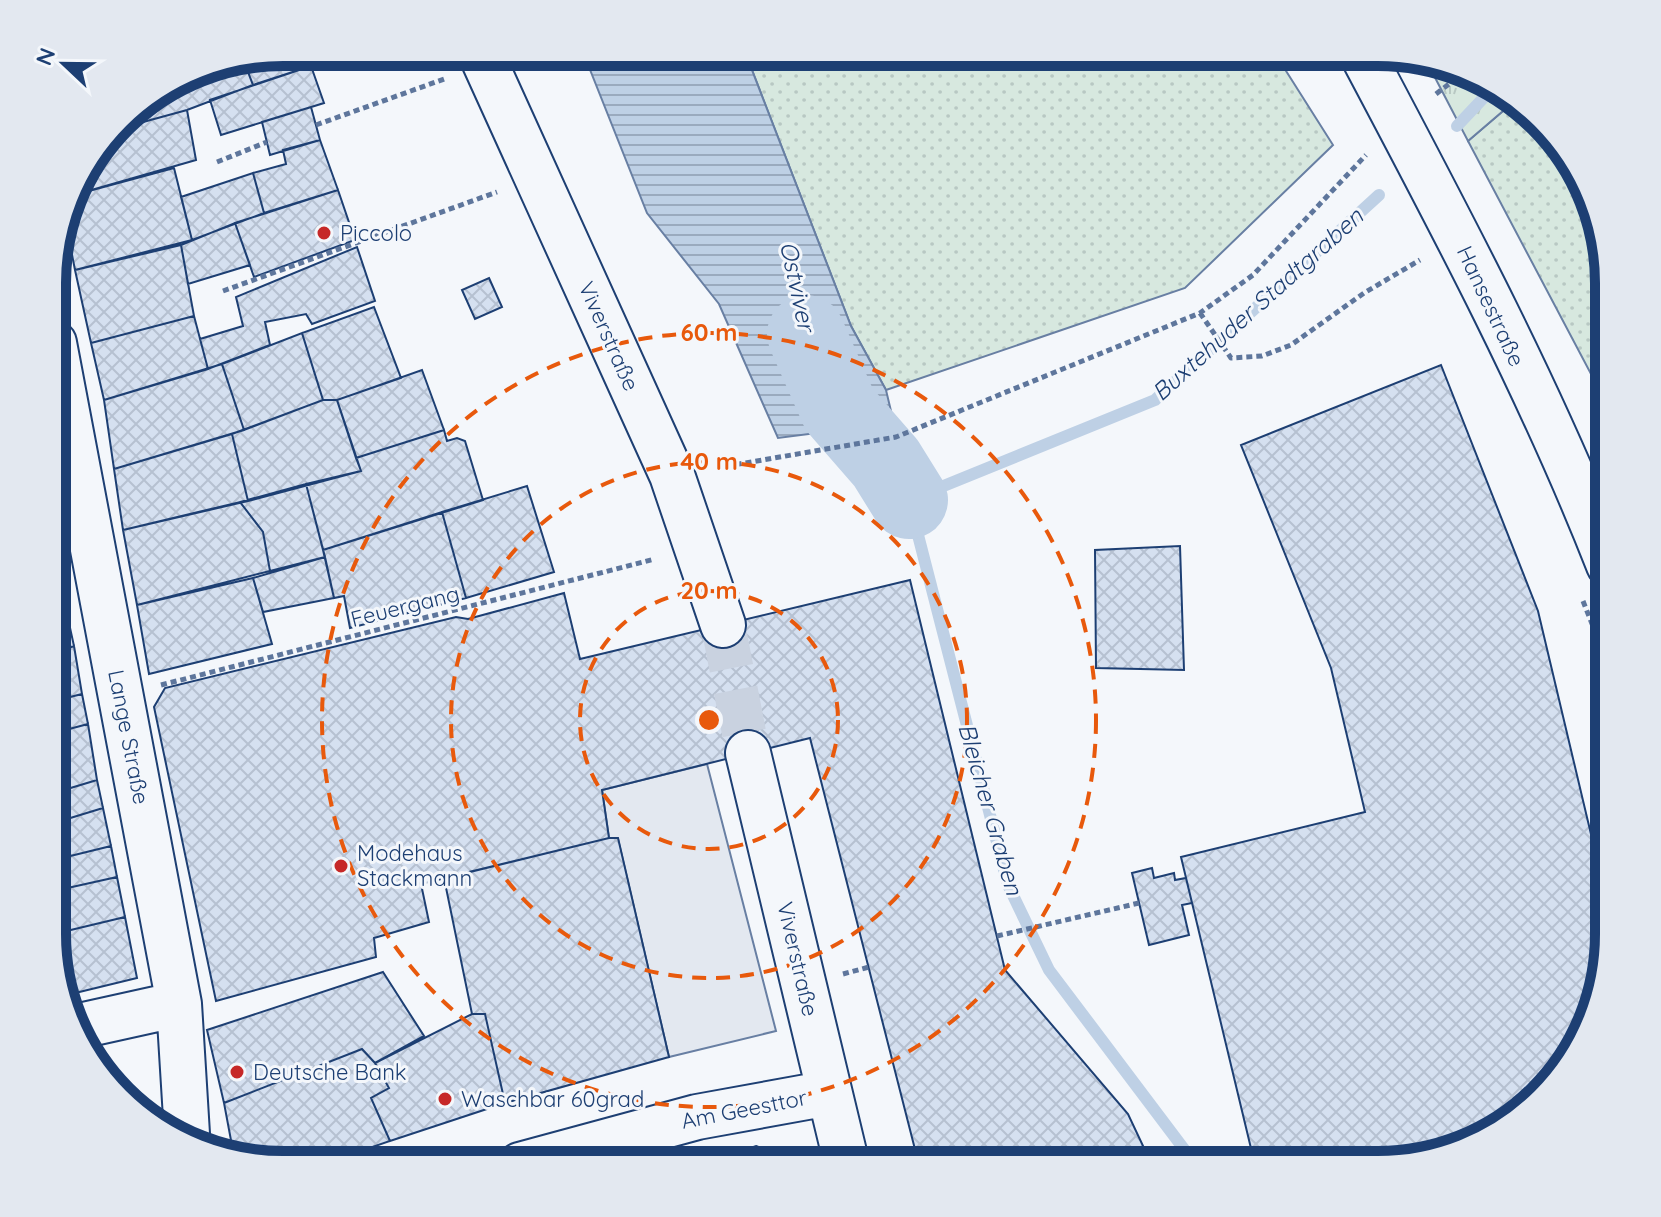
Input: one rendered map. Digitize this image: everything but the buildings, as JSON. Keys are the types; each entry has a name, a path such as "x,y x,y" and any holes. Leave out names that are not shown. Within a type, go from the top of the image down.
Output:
{"street":[{"name":"Viverstraße","path":"487,66 672,475 723,625"},
{"name":"Hansestraße","path":"1368,66 1459,238 1595,529"},
{"name":"Lange Straße","path":"66,406 179,1004 187,1128"},
{"name":"Viverstraße","path":"748,753 844,1151"},
{"path":"86,1025 179,1004"},
{"name":"Am Geesttor","path":"572,1151 697,1117 829,1093"}],"path":[{"path":"316,125 463,66"},
{"path":"1436,94 1454,80"},
{"path":"217,162 267,142"},
{"path":"672,475 846,448 896,437 1200,313 1253,275 1366,155"},
{"path":"223,291 537,178"},
{"path":"1200,313 1231,358 1262,356 1291,345 1364,293 1459,238"},
{"name":"Feuergang","path":"121,695 696,549"},
{"path":"997,936 1139,903"}],"green space":[{"path":"750,66 1283,66 1333,145 1185,288 886,390 851,326"},
{"path":"1433,74 1474,88 1506,108 1468,141"},
{"path":"1506,108 1541,140 1566,174 1588,227 1595,269 1595,369 1591,374 1468,141"}],"shaded area":[{"path":"707,764 776,1031 669,1057 618,839 609,838 602,790"}],"water":[{"path":"589,66 750,66 851,326 886,390 891,411 879,425 778,438 719,304 647,213"}],"waterway":[{"name":"Buxtehuder Stadtgraben","path":"1457,126 1486,95"},
{"name":"Bleicher Graben","path":"1185,1151 1049,970 1008,885 909,500 1155,400 1379,195"},
{"name":"Ostviver","path":"806,334 839,409 886,463 909,500"}],"tunnel":[{"path":"723,625 748,753"}],"place":[{"name":"Piccolo","path":"324,233"},
{"name":"Modehaus Stackmann","path":"341,866"},
{"name":"Deutsche Bank","path":"237,1072"},
{"name":"Waschbar 60grad","path":"445,1099"}]}
